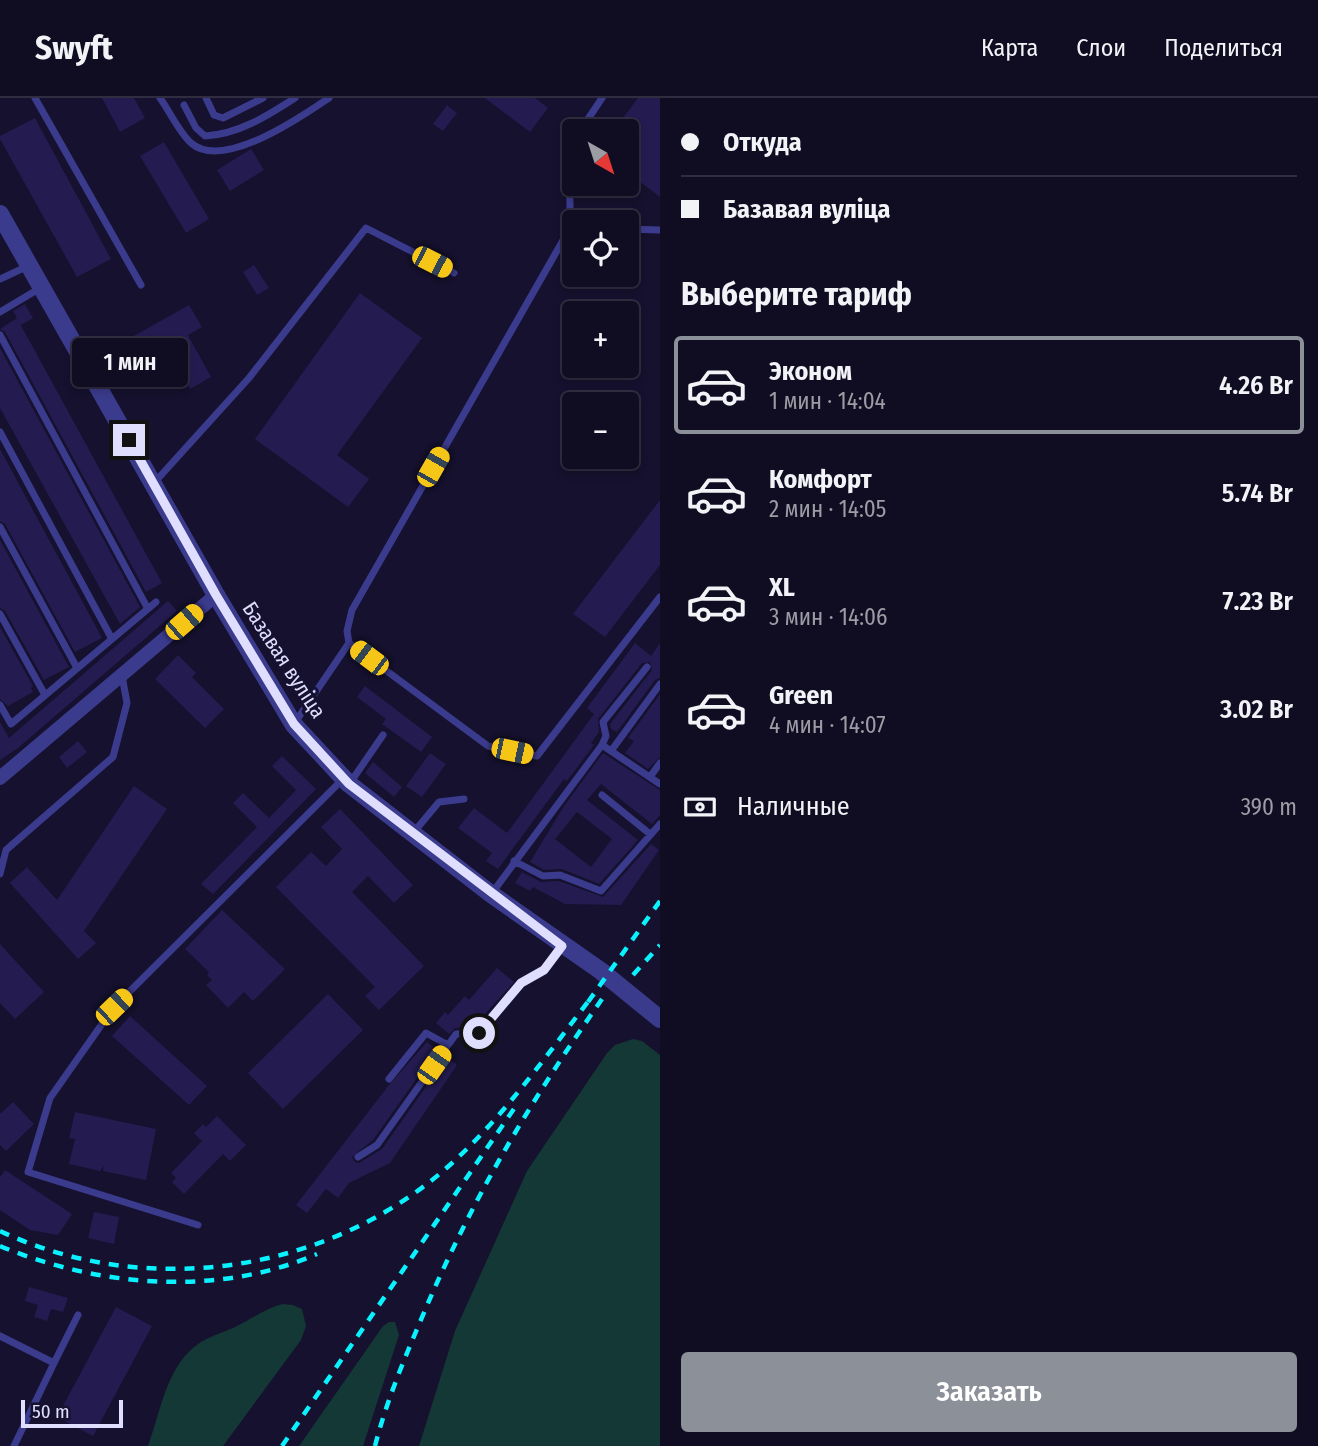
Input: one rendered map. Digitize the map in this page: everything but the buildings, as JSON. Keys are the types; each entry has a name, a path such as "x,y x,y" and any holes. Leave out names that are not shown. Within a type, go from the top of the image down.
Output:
{"street":[{"name":"Базавая вуліца","path":"0,214 216,595 294,724 346,781 491,894 601,971 660,1019"},
{"path":"0,778 216,595"}],"lane":[{"path":"35,98 142,285"},
{"path":"160,98 191,143 204,150 218,152 243,145 289,124 329,98"},
{"path":"206,98 214,115 223,118 263,98"},
{"path":"184,105 196,128 205,136 223,135 243,128 295,98"},
{"path":"588,119 602,98"},
{"path":"154,484 249,378 366,228 454,273"},
{"path":"639,229 660,230"},
{"path":"294,724 349,643 347,631 352,610 562,245"},
{"path":"0,279 30,264"},
{"path":"0,312 43,287"},
{"path":"0,335 148,609"},
{"path":"0,432 111,639"},
{"path":"0,527 77,668"},
{"path":"349,643 488,746 537,757 660,597"},
{"path":"0,705 11,724 156,602"},
{"path":"0,614 45,695"},
{"path":"491,894 602,745 606,736 603,722 647,667"},
{"path":"0,874 6,850 113,757 127,703 122,676"},
{"path":"611,751 660,684"},
{"path":"198,1225 28,1172 50,1098 114,1007 346,781 383,735"},
{"path":"602,745 660,784"},
{"path":"650,777 660,763"},
{"path":"602,795 650,834"},
{"path":"412,833 439,802 464,799"},
{"path":"514,861 543,876 560,875 601,891 660,824"},
{"path":"358,1157 377,1145 456,1034 479,1033 521,983 544,970 562,946"},
{"path":"389,1079 426,1033 448,1045"},
{"path":"14,1446 78,1315"},
{"path":"0,1336 54,1363"}],"green space":[{"path":"633,1039 642,1041 660,1055 660,1446 419,1446 455,1331 527,1171 607,1053 615,1045"},
{"path":"282,1304 302,1309 306,1326 301,1340 223,1446 148,1446 166,1391 187,1354 206,1339"},
{"path":"395,1322 399,1335 363,1446 299,1446 383,1326"}],"railway":[{"path":"588,1002 660,901"},
{"path":"633,975 660,945"},
{"path":"0,1231 57,1252 115,1265 175,1269 235,1264 294,1251 350,1230 403,1201 471,1145 526,1082 594,994"},
{"path":"375,1446 401,1367 459,1236 525,1116 602,999"},
{"path":"282,1446 518,1103"},
{"path":"0,1246 77,1271 158,1282 240,1277 279,1268 317,1254"}],"route":[{"path":"129,440 216,595 294,724 349,784 562,946 544,970 521,983 479,1033"}]}
